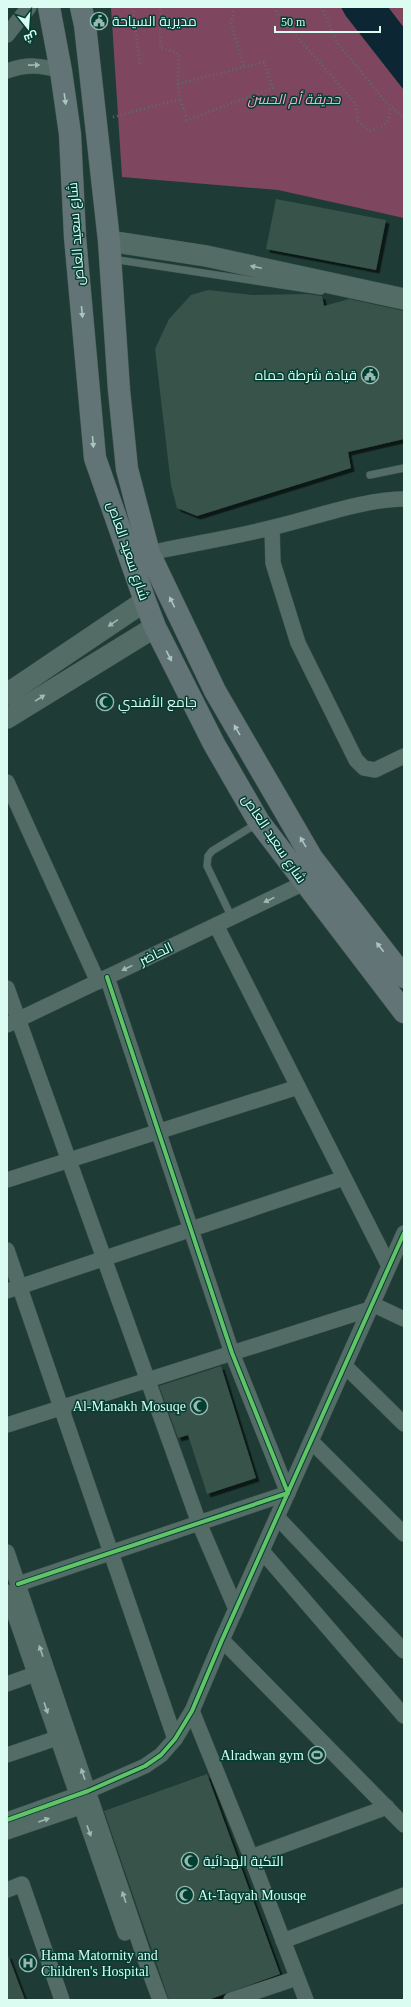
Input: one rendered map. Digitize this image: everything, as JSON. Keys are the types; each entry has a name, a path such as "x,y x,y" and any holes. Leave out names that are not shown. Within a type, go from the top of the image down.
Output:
{"main road":[{"path":"81,7 85,25 109,249 127,469 148,553 215,691 312,858 404,977"},
{"name":"شارع سعيد العاص","path":"51,13 70,134 75,237 95,458 145,602 155,627 214,744 260,822 304,883 404,1012"},
{"path":"75,237 109,249 206,256 404,299"},
{"path":"7,694 145,602"},
{"path":"7,718 155,627"}],"street":[{"path":"7,34 29,7"},
{"path":"7,71 34,65 44,65 61,71"},
{"path":"148,553 272,528 358,506 393,499 404,499"},
{"path":"272,528 272,563 298,643 356,760 364,768 375,770 404,756"},
{"path":"7,782 103,980 158,1132 232,1353 288,1493"},
{"name":"الحاضر","path":"13,1022 304,883"},
{"path":"216,925 389,1266"},
{"path":"7,988 13,1022 69,1160 198,1523 236,1608"},
{"path":"7,1180 298,1087"},
{"path":"13,1289 344,1178"},
{"path":"7,1832 84,1799 145,1766 161,1755 175,1739 192,1711 236,1608 404,1233"},
{"path":"7,1250 13,1289 61,1408 175,1739"},
{"path":"7,1425 371,1307 404,1319"},
{"path":"345,1366 404,1424"},
{"path":"311,1441 404,1534"},
{"path":"13,1588 288,1493"},
{"path":"277,1518 404,1651"},
{"path":"7,1552 13,1588 35,1674 56,1738 84,1799 160,2000"},
{"path":"262,1552 404,1716"},
{"path":"13,1588 84,1799 149,2000"},
{"path":"222,1640 404,1825"},
{"path":"7,1684 35,1674"},
{"path":"192,1711 251,1857 306,2000"},
{"path":"7,1755 56,1738"},
{"path":"7,1820 84,1799"},
{"path":"251,1857 387,1808"},
{"path":"7,1890 22,1884 62,2000"},
{"path":"283,1941 404,1895"},
{"path":"231,2000 297,1978"}],"lane":[{"path":"109,249 331,292"},
{"path":"346,294 384,303"},
{"path":"370,475 404,468"},
{"path":"232,918 207,866 208,856 212,851 260,822"}],"path":[{"path":"133,7 140,65"},
{"path":"161,7 160,47 179,54 178,84 180,99 187,120 273,88 264,62 178,84"},
{"path":"234,7 231,23 244,67"},
{"path":"274,7 279,16 356,104 358,121 369,131 384,126 390,116 390,106"},
{"path":"321,7 338,44 390,106 404,118"},
{"path":"95,121 180,99"}],"green space":[{"name":"حديقة أم الحسن","path":"111,7 341,7 346,16 404,90 404,218 278,190 122,177"},
{"path":"388,7 404,7 404,28"}],"water":[{"path":"341,7 388,7 404,28 404,90 346,16"}],"building":[{"path":"276,199 386,220 376,270 266,249"},
{"path":"208,290 252,295 307,294 322,296 324,306 349,299 404,311 404,439 348,452 351,468 197,516 177,508 171,485 155,349 169,319 191,295"},
{"name":"Al-Manakh Mosuqe","path":"221,1366 256,1478 207,1494 188,1435 178,1438 159,1386"},
{"name":"At-Taqyah Mousqe","path":"207,1774 280,1974 208,2000 169,2000 104,1811"},
{"path":"8,1955 25,2000 7,2000"}],"cycle path":[{"path":"18,1584 288,1493 232,1353 107,977"},
{"path":"7,1820 88,1791 145,1766 161,1755 175,1739 192,1711 222,1640 404,1233"}],"place":[{"name":"مديرية السياحة","path":"99,21"},
{"name":"قيادة شرطة حماه","path":"370,375"},
{"name":"جامع الأفندي","path":"105,702"},
{"name":"Al-Manakh Mosuqe","path":"199,1406"},
{"name":"Alradwan gym","path":"317,1755"},
{"name":"التكية الهدائية","path":"190,1861"},
{"name":"At-Taqyah Mousqe","path":"185,1895"},
{"name":"Hama Matornity and Children's Hospital","path":"28,1963"}]}
